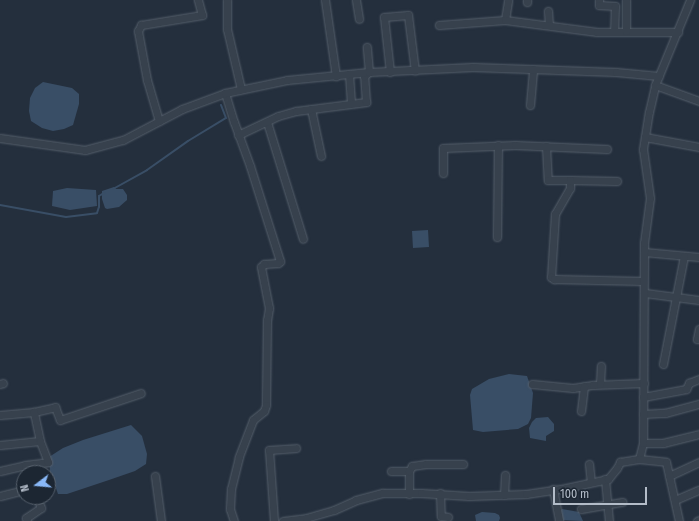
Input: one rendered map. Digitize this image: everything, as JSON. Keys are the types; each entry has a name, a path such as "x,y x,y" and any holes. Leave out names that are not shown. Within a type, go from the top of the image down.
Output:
{"street":[{"path":"160,121 147,80 138,31 141,25 202,15 198,0"},
{"path":"227,0 227,29 241,88"},
{"path":"324,0 336,76"},
{"path":"356,0 359,19"},
{"path":"505,20 508,0"},
{"path":"599,0 599,5 615,6 614,32"},
{"path":"626,0 626,31"},
{"path":"639,459 643,443 645,293 643,281 644,252 650,198 644,149 645,137 655,85 690,0"},
{"path":"548,11 549,25"},
{"path":"390,72 384,17 408,15 414,71"},
{"path":"439,25 505,20 596,32 678,32"},
{"path":"367,47 370,72"},
{"path":"0,138 85,150 122,140 182,109 241,88 287,80 348,74 473,67 616,72 658,76"},
{"path":"530,105 533,69"},
{"path":"238,135 278,116 311,109 366,102 364,76 370,72"},
{"path":"348,74 351,104"},
{"path":"655,85 699,101"},
{"path":"225,93 280,261 278,263 264,264 261,267 269,308 267,320 266,405 264,411 253,420 239,457 231,488 230,508 234,521"},
{"path":"311,109 321,156"},
{"path":"267,122 303,239"},
{"path":"645,137 699,147"},
{"path":"497,237 498,145"},
{"path":"444,173 443,148 498,145 607,148"},
{"path":"546,146 548,180 617,181"},
{"path":"570,180 570,188 555,214 552,278 643,281"},
{"path":"644,252 699,257"},
{"path":"663,364 684,256"},
{"path":"645,293 699,300"},
{"path":"699,329 697,339 699,339"},
{"path":"600,384 601,366"},
{"path":"643,398 686,389 689,383 699,379"},
{"path":"532,384 573,388 600,384 644,383"},
{"path":"581,411 584,386"},
{"path":"0,415 34,412 55,407 60,420 141,393"},
{"path":"643,414 665,413 699,404"},
{"path":"0,472 25,465 48,462 40,441 34,412"},
{"path":"643,443 663,443 699,434"},
{"path":"0,445 40,441"},
{"path":"274,521 269,450 296,448"},
{"path":"283,521 306,518 334,510 356,500 383,494 440,493 469,496 526,494 608,479 620,462 639,459 666,462 679,521"},
{"path":"669,476 699,462"},
{"path":"409,494 409,471 412,466 426,464 463,464"},
{"path":"589,464 591,482"},
{"path":"391,471 409,471"},
{"path":"504,494 505,474"},
{"path":"155,476 162,521"},
{"path":"605,479 609,521"},
{"path":"553,489 559,521"},
{"path":"675,500 699,490"},
{"path":"0,496 16,492"},
{"path":"440,493 441,516 448,517"},
{"path":"581,509 622,502"},
{"path":"27,521 26,518 42,508 41,505"}],"water":[{"path":"43,82 72,88 79,94 79,104 73,125 64,129 53,131 42,128 31,121 29,111 30,98 35,88"},
{"path":"114,187 116,189 123,189 127,195 127,200 119,207 107,209 105,208 102,199 102,191"},
{"path":"67,188 96,190 97,206 70,210 52,206 53,191"},
{"path":"428,230 429,247 413,248 412,231"},
{"path":"509,374 527,376 533,393 531,418 528,424 518,429 483,432 473,430 470,395 472,389 489,379"},
{"path":"548,417 554,424 554,431 546,436 546,441 530,438 529,428 532,422 536,418"},
{"path":"131,425 142,436 147,454 146,464 135,471 109,480 67,494 58,494 56,488 56,465 50,465 49,457 63,448"},
{"path":"562,509 579,512 583,521 559,520 559,513"},
{"path":"482,512 495,513 499,515 499,521 476,521 475,515"}],"waterway":[{"path":"113,189 147,170 188,141 226,118 221,105"},
{"path":"0,205 66,217 97,213 99,207 99,196 104,193"}]}
